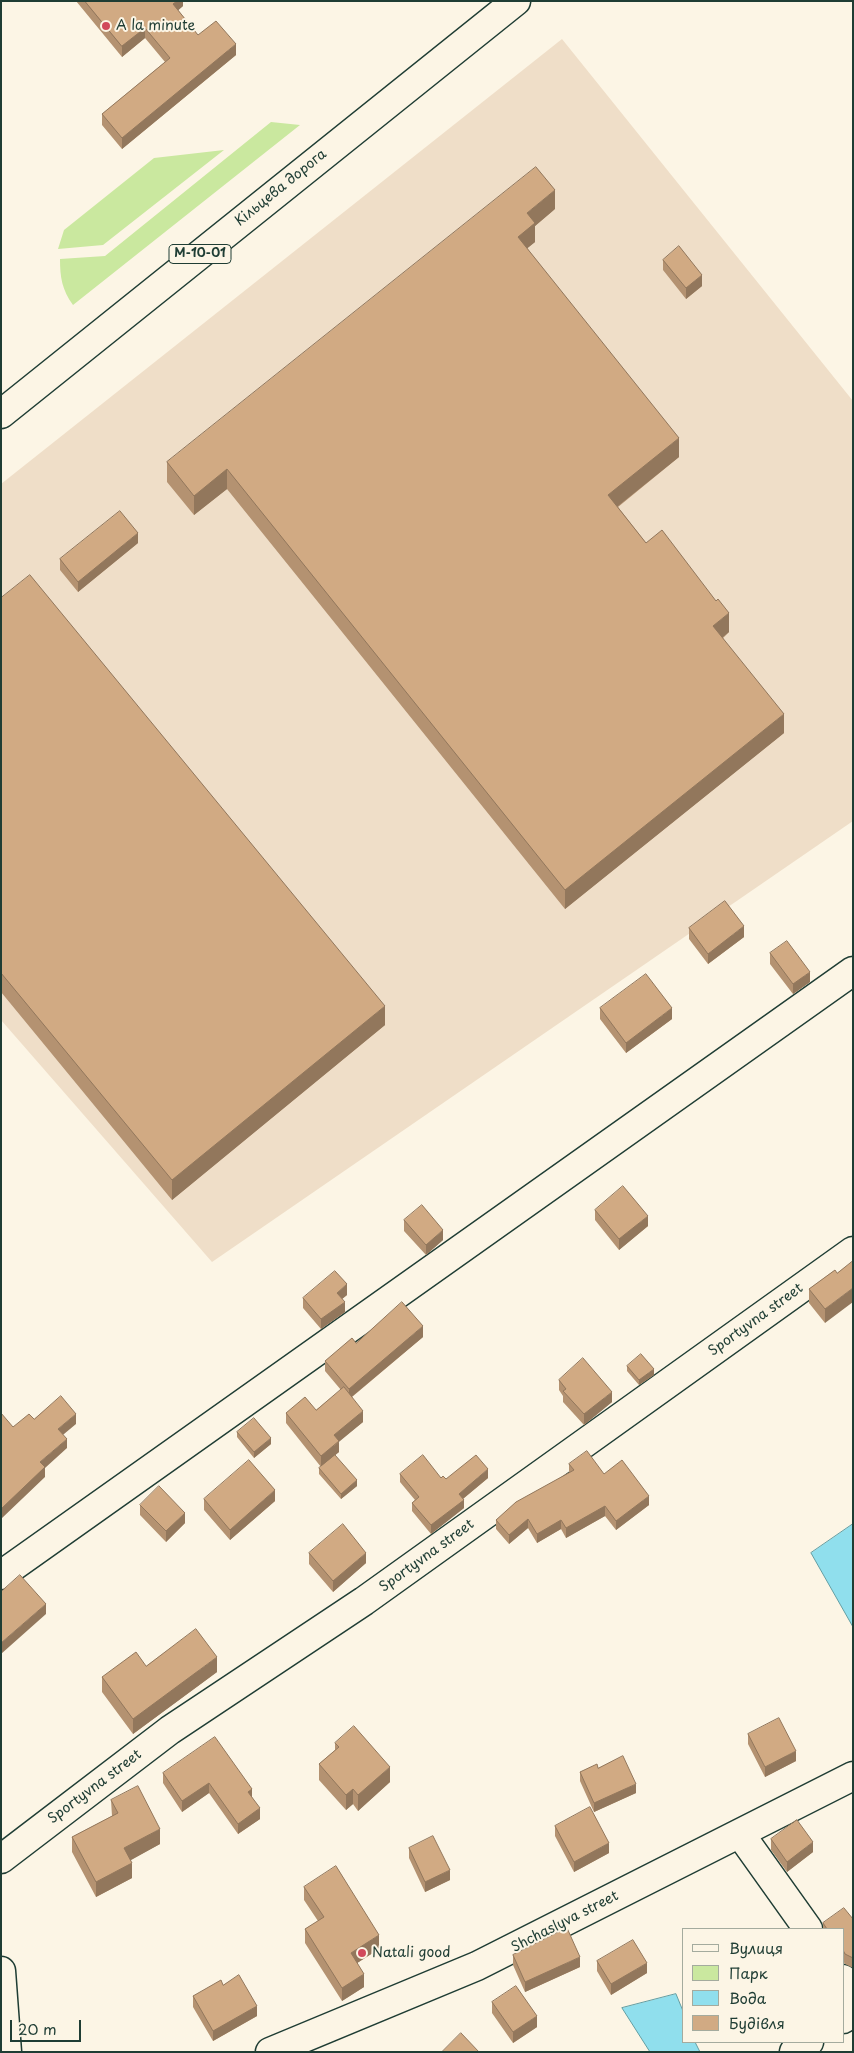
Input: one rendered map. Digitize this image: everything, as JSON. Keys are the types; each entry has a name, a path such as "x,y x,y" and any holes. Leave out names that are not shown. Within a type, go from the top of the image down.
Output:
{"main road":[{"name":"Кільцева дорога","path":"1,414 516,1"},
{"path":"1,1575 853,971"},
{"name":"Sportyvna street","path":"1,1859 170,1730 364,1601 853,1251"},
{"name":"Shchaslyva street","path":"270,2052 477,1966 853,1776"},
{"path":"741,1834 807,1928"},
{"path":"1,1971 7,2052"},
{"path":"844,1980 853,1993"},
{"path":"794,2052 808,2043"}],"shaded area":[{"path":"562,39 853,401 853,821 212,1262 1,1020 1,484"}],"green space":[{"path":"271,122 300,125 73,305 62,283 60,259 105,256"},
{"path":"224,150 103,245 58,249 64,230 154,158"}],"water":[{"path":"853,1524 853,1627 811,1553"},
{"path":"676,1994 682,2009 682,2043 696,2043 700,2052 650,2052 622,2008"}],"building":[{"path":"85,1 177,1 173,4 198,35 216,21 236,44 122,138 102,114 170,58 145,28 122,46"},
{"path":"536,167 555,190 527,213 535,223 518,237 679,438 608,495 646,543 662,530 716,601 718,599 729,613 713,626 784,714 565,890 227,469 194,496 167,462"},
{"path":"679,246 702,275 686,288 663,260"},
{"path":"120,511 138,533 78,582 60,559"},
{"path":"30,575 385,1006 172,1180 1,973 1,598"},
{"path":"725,901 744,926 708,954 689,928"},
{"path":"787,941 810,972 793,984 770,953"},
{"path":"646,974 672,1008 626,1043 600,1008"},
{"path":"623,1186 648,1216 619,1239 595,1210"},
{"path":"422,1205 443,1230 426,1245 404,1220"},
{"path":"853,1261 853,1288 825,1309 809,1289 835,1270 837,1273"},
{"path":"335,1271 347,1284 337,1293 345,1302 321,1319 303,1298"},
{"path":"402,1302 423,1326 349,1389 325,1361 352,1338 356,1343"},
{"path":"641,1354 654,1369 639,1380 627,1366"},
{"path":"583,1358 612,1392 584,1414 563,1391 566,1389 559,1380"},
{"path":"344,1387 363,1411 334,1435 339,1441 321,1456 286,1413 305,1397 316,1410"},
{"path":"61,1396 76,1414 58,1429 67,1439 40,1462 45,1467 1,1509 1,1413 13,1427 29,1414 34,1419"},
{"path":"254,1418 271,1438 254,1452 237,1432"},
{"path":"587,1451 604,1474 622,1460 649,1496 616,1521 605,1506 566,1528 561,1520 537,1534 528,1519 509,1535 496,1520 516,1502 574,1470 569,1464"},
{"path":"335,1455 357,1480 341,1494 319,1468"},
{"path":"423,1455 441,1478 443,1476 446,1479 476,1455 488,1469 459,1494 464,1500 431,1525 412,1503 419,1497 400,1474"},
{"path":"249,1460 275,1490 230,1530 204,1499"},
{"path":"159,1486 185,1513 166,1531 140,1505"},
{"path":"343,1524 366,1553 333,1581 309,1553"},
{"path":"20,1575 46,1604 1,1643 1,1592"},
{"path":"196,1629 217,1657 133,1719 102,1677 136,1652 146,1666"},
{"path":"779,1718 796,1751 765,1767 748,1734"},
{"path":"354,1726 390,1767 358,1795 353,1789 346,1795 319,1764 339,1747 335,1743"},
{"path":"215,1737 252,1789 248,1792 260,1808 238,1824 209,1783 182,1801 163,1773"},
{"path":"623,1756 636,1784 594,1803 580,1772 597,1764 598,1768"},
{"path":"138,1786 160,1829 124,1848 132,1863 96,1882 72,1837 118,1813 111,1800"},
{"path":"590,1807 609,1843 574,1862 555,1826"},
{"path":"797,1820 813,1842 787,1862 771,1839"},
{"path":"433,1836 450,1870 425,1882 409,1848"},
{"path":"336,1866 379,1935 351,1953 364,1974 342,1988 305,1929 324,1917 304,1887"},
{"path":"844,1908 853,1919 853,1958 844,1952 844,1928 826,1928 823,1923"},
{"path":"567,1928 580,1957 525,1982 513,1955"},
{"path":"633,1940 647,1963 611,1984 597,1961"},
{"path":"239,1975 257,2006 213,2031 193,1996 221,1980 223,1985"},
{"path":"516,1986 537,2016 513,2032 492,2002"},
{"path":"461,2033 479,2052 442,2052"}],"place":[{"name":"A la minute","path":"106,26"},
{"name":"Natali good","path":"362,1953"}]}
